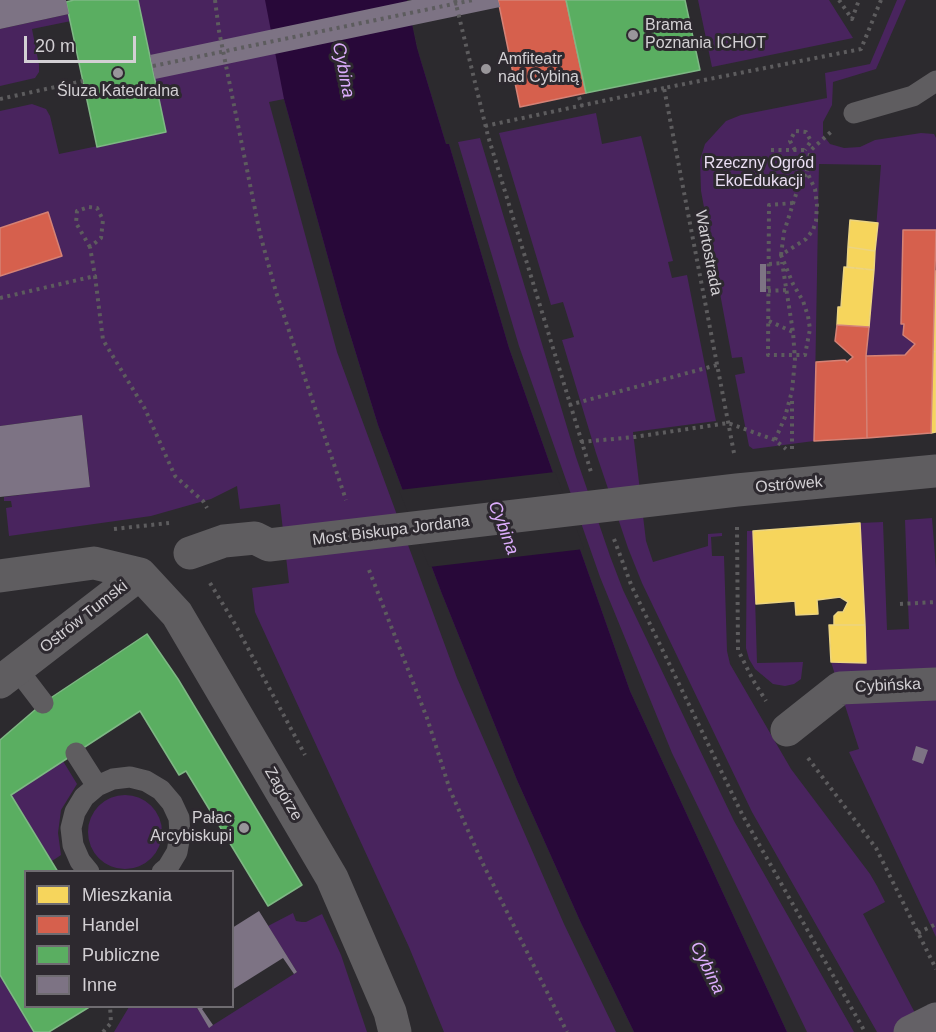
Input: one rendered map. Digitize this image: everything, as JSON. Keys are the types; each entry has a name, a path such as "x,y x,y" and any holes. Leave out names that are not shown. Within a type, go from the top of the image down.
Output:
{"street":[{"name":"Ostrówek","path":"642,501 936,471"},
{"name":"Most Biskupa Jordana","path":"190,554 224,541 255,538 269,545 642,501"},
{"name":"Ostrów Tumski","path":"0,576 94,563 140,574"},
{"name":"Ostrów Tumski","path":"8,675 140,574"},
{"name":"Zagórze","path":"140,574 177,614 332,878 390,1012 395,1032"},
{"name":"Cybińska","path":"787,730 840,688 936,684"},
{"path":"910,1032 936,1019"}],"lane":[{"path":"854,112 913,96 936,81"},
{"path":"8,675 43,703"},
{"path":"76,753 97,786"},
{"path":"87,870 80,861 73,845 71,828 75,812 84,797 97,786 113,779 130,777 161,790 172,803 179,818 180,835 177,852 164,870"}],"path":[{"path":"455,0 486,126 569,405 593,476"},
{"path":"153,66 473,0"},
{"path":"839,0 852,19 859,0"},
{"path":"486,126 861,49 881,0"},
{"path":"0,99 83,81"},
{"name":"Wartostrada","path":"664,88 728,423"},
{"path":"579,97 582,106"},
{"path":"581,442 646,436 728,423 775,440 792,453 794,355 793,332 781,255 784,232 798,188 807,172 812,150 854,112"},
{"path":"795,150 790,141 795,131 806,132 811,141 805,150"},
{"path":"771,150 812,150"},
{"path":"781,255 806,239 816,221 815,189 807,172"},
{"path":"781,255 793,285 803,301 809,322 806,355 768,355 768,205 793,203"},
{"path":"90,247 101,238 103,220 97,208 89,207 77,211 76,223 90,247 103,340 146,409 175,476 208,509"},
{"path":"769,264 782,263"},
{"path":"0,298 95,276"},
{"path":"768,291 787,290"},
{"path":"769,321 793,332"},
{"path":"569,405 717,365"},
{"path":"775,440 792,391"},
{"path":"612,531 632,587 742,816 865,1032"},
{"path":"900,604 936,602"},
{"path":"917,933 936,924"},
{"path":"103,1032 111,1023 110,1008"}],"green space":[{"path":"138,0 290,0 556,701 418,50 446,144 449,144 509,348 630,691 787,1032 634,1032 581,923 517,780 442,594 378,425 342,308 284,99 269,102 337,352 457,678 564,924 616,1032 444,1032 409,947 255,612 252,588 289,583 280,504 240,509 237,486 211,499 151,516 9,536 6,508 12,507 11,501 4,501 4,497 90,486 82,415 0,426 0,276 62,256 48,212 0,228 0,111 32,104 46,109 50,116 59,154 166,132"},
{"path":"698,0 829,0 853,38 712,67"},
{"name":"Rzeczny Ogród EkoEdukacji","path":"897,0 906,0 876,69 833,82 832,105 823,122 823,135 830,144 844,148 860,147 875,140 921,133 934,134 936,138 936,230 903,230 901,323 904,324 903,335 915,344 905,355 866,356 881,165 819,164 814,441 753,449 749,446 735,375 745,373 742,357 732,358 701,191 700,160 705,144 726,121 741,115 827,98 825,73 870,64"},
{"path":"69,14 71,21 32,29 39,65 39,72 35,78 0,86 0,29"},
{"path":"596,113 602,144 641,136 673,261 668,262 672,278 687,275 716,421 633,432 646,541 653,562 708,546 708,534 722,533 722,536 711,537 712,556 724,556 727,651 730,664 791,769 877,886 885,902 863,914 925,1032 877,1032 752,812 642,583 628,548 562,340 574,337 563,302 551,305 499,133"},
{"path":"480,138 576,457 623,590 734,821 854,1032 807,1032 672,753 600,577 519,346 458,142"},
{"path":"932,518 936,569 936,937 849,752 859,749 831,662 866,662 860,523 883,522 887,630 909,629 905,520"},
{"path":"747,531 753,531 757,663 803,662 801,679 794,684 785,686 773,684 755,669 749,659 746,648"},
{"path":"63,761 77,784 61,810 58,833 61,855 52,861 11,795"},
{"path":"125,795 139,798 151,806 159,818 162,832 159,846 151,858 139,866 125,869 111,866 99,858 91,846 88,832 91,818 99,806 111,798"},
{"path":"293,913 296,921 302,922 322,914 341,955 367,1032 114,1032 128,1008 197,1008 210,1027 297,972 268,926"},
{"path":"0,975 34,1032 0,1032"}],"water":[{"name":"Cybina","path":"265,0 407,0 417,48 446,144 449,144 509,348 630,691 787,1032 634,1032 581,923 517,780 442,594 378,425 342,308 284,99"}],"pier":[{"path":"555,472 584,549 429,567 399,490"}],"building: Mieszkania":[{"path":"850,220 878,223 875,251 848,247"},
{"path":"848,247 875,251 874,270 847,267"},
{"path":"844,267 874,270 869,327 837,325 838,307 841,307"},
{"path":"936,271 936,352 933,351"},
{"path":"933,351 936,352 936,432 931,433"},
{"path":"860,523 865,625 834,625 834,616 838,612 843,612 848,602 840,597 817,600 818,614 796,615 795,601 756,604 753,531"},
{"path":"829,625 865,625 866,663 831,662"}],"building: Handel":[{"path":"498,0 566,0 586,93 520,107"},
{"path":"48,212 62,256 0,276 0,228"},
{"path":"903,230 936,230 931,433 867,438 866,356 905,355 915,344 903,335 904,324 901,324"},
{"path":"837,325 869,327 866,356 867,438 814,441 816,362 845,360 847,362 853,357 835,341"}],"building: Publiczne":[{"name":"Śluza Katedralna","path":"138,0 166,132 97,147 66,2"},
{"name":"Brama Poznania ICHOT","path":"566,0 685,0 700,70 586,93"},
{"name":"Pałac Arcybiskupi","path":"147,634 178,679 302,885 268,906 186,771 179,775 140,711 11,795 57,870 24,870 24,1008 88,1008 49,1032 34,1032 0,975 0,740 43,703"}],"building: Inne":[{"path":"0,0 66,0 69,14 0,29"},
{"path":"412,0 498,0 500,7 155,79 150,55"},
{"path":"760,264 766,264 766,292 760,292"},
{"path":"82,415 90,487 0,497 0,426"},
{"path":"916,746 928,750 923,764 912,760"},
{"path":"259,911 297,972 294,974 283,958 234,989 234,927"},
{"path":"197,1008 203,1008 213,1025 209,1028"}],"place":[{"name":"Brama Poznania ICHOT","path":"633,35"},
{"name":"Amfiteatr nad Cybiną","path":"486,69"},
{"name":"Śluza Katedralna","path":"118,73"},
{"name":"Pałac Arcybiskupi","path":"244,828"}]}
